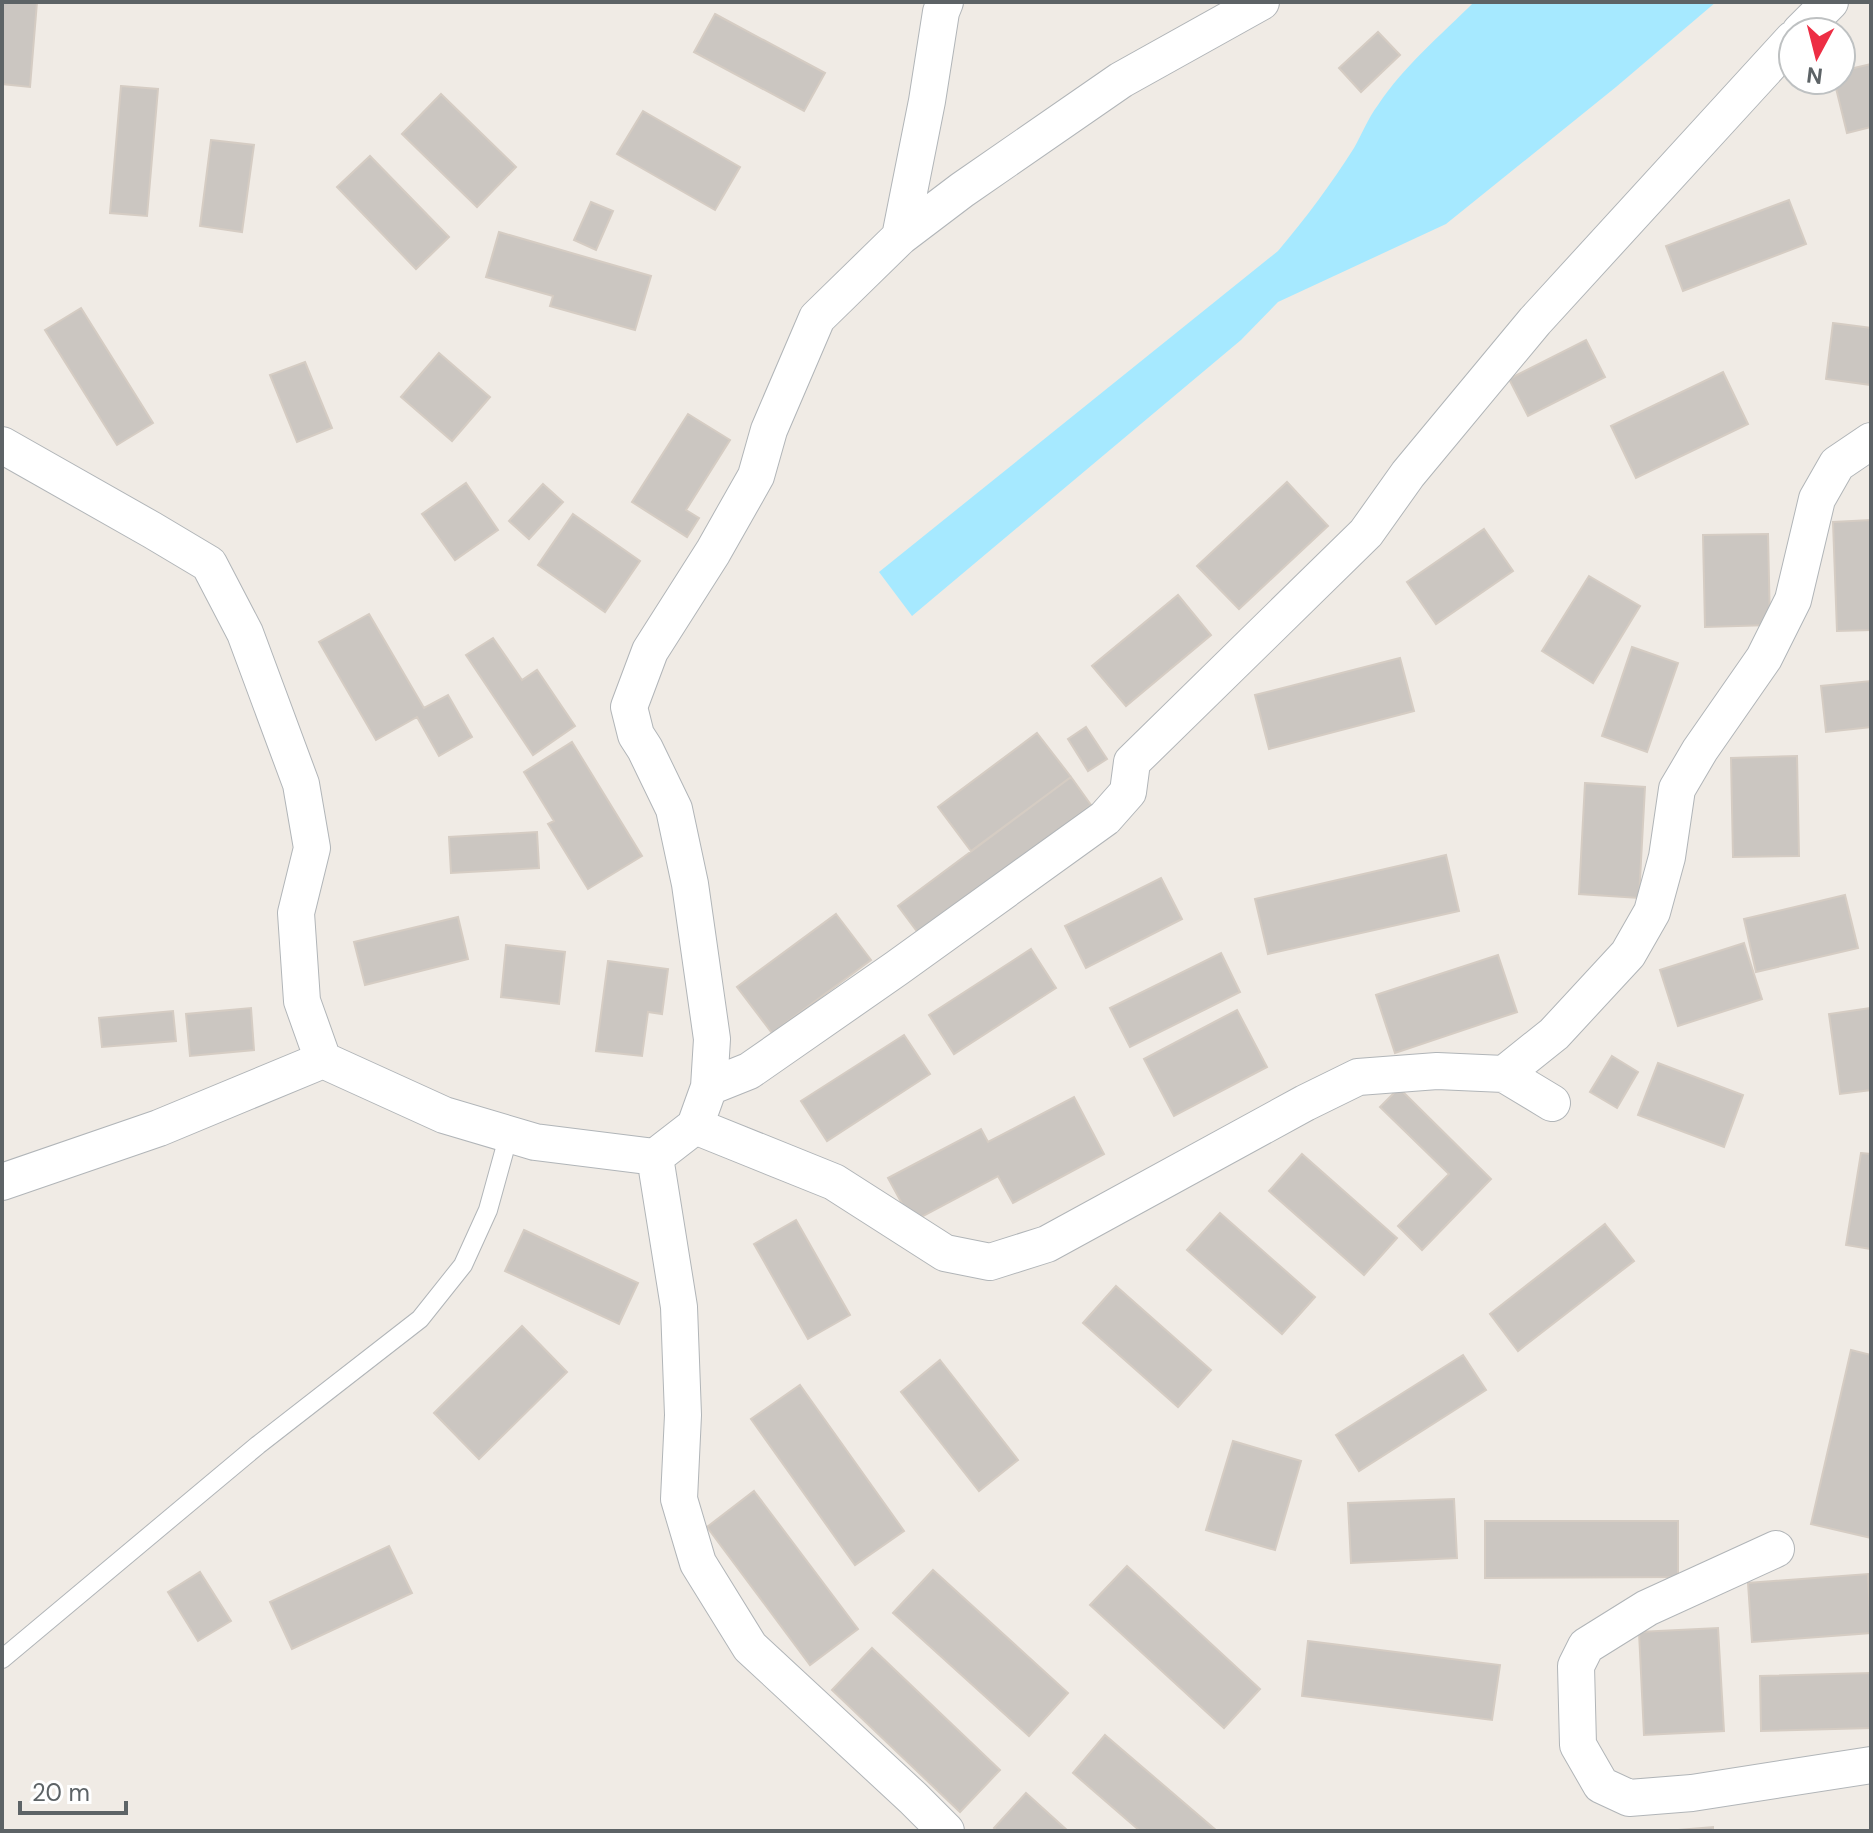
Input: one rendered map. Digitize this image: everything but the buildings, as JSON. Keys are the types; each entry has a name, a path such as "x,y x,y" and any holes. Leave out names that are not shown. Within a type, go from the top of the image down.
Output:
{"street":[{"path":"900,237 945,2"},
{"path":"2,445 209,564 245,633 301,784 312,848 296,913 302,1001 323,1060 444,1115 535,1142 655,1157 695,1126 709,1087 712,1039 690,884 674,809 636,735 629,707 650,651 713,552 756,476 769,430 817,318 900,237 962,190 1121,80 1261,2"},
{"path":"709,1087 749,1071 1105,818 1128,792 1132,762 1366,533 1408,474 1535,321 1777,56"},
{"path":"1504,1074 1554,1034 1628,954 1652,912 1667,857 1677,789 1700,750 1764,658 1793,600 1817,499 1837,464 1871,441"},
{"path":"2,1182 159,1128 323,1060"},
{"path":"695,1126 834,1182 945,1253 990,1262 1047,1244 1358,1077 1437,1071 1504,1074 1552,1103"},
{"path":"655,1157 679,1307 683,1415 679,1499 698,1563 750,1647 946,1831"},
{"path":"1776,1549 1647,1608 1586,1646 1576,1666 1578,1745 1601,1785 1629,1798 1692,1793 1871,1765"}],"lane":[{"path":"2,1659 258,1445 420,1319 463,1265 488,1210 509,1134"}],"water":[{"path":"1474,2 1716,2 1446,224 1278,302 1241,340 912,616 879,572 1278,251 1336,175 1371,115 1399,77"}]}
